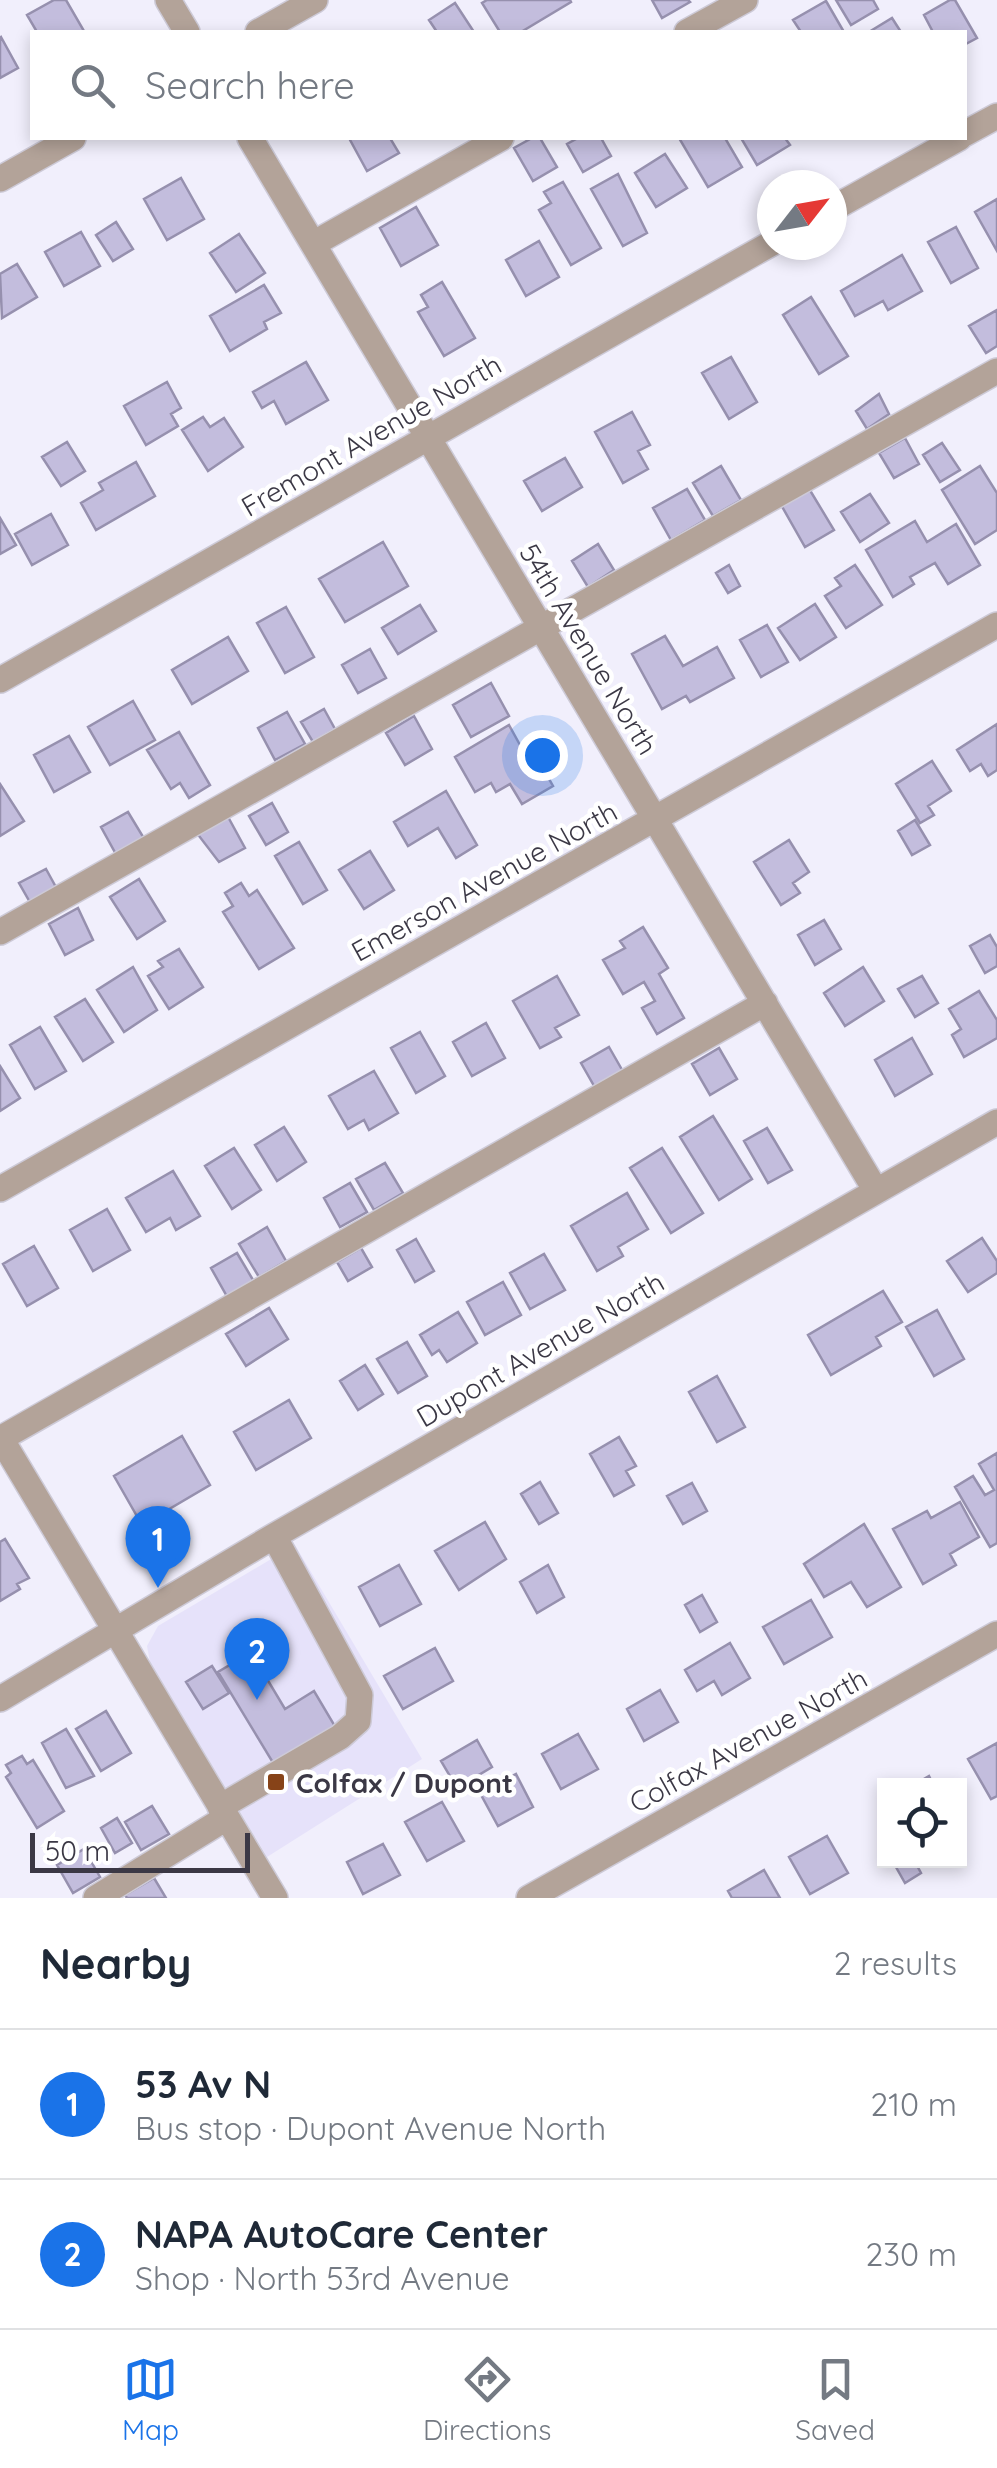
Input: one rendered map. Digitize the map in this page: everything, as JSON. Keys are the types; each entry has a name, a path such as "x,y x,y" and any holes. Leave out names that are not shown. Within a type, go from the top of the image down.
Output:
{"street":[{"path":"168,0 186,30"},
{"path":"262,30 315,0"},
{"path":"692,30 745,0"},
{"path":"967,133 997,116"},
{"path":"0,179 69,140"},
{"name":"54th Avenue North","path":"251,140 876,1191"},
{"path":"313,244 498,140"},
{"path":"847,201 955,140"},
{"name":"Fremont Avenue North","path":"0,680 757,251"},
{"path":"0,932 997,370"},
{"name":"Emerson Avenue North","path":"0,1189 997,625"},
{"path":"275,1898 0,1438 765,1004"},
{"name":"Dupont Avenue North","path":"0,1699 274,1536 997,1122"},
{"path":"96,1898 340,1738 358,1721 360,1694 274,1536"},
{"name":"Colfax Avenue North","path":"529,1898 997,1634"}],"shaded area":[{"path":"295,1545 422,1759 267,1857 150,1662 147,1646 158,1626"}],"building":[{"path":"54,0 66,0 83,30 36,30 27,15"},
{"path":"652,0 688,0 690,2 662,18"},
{"path":"836,0 873,0 878,9 851,25"},
{"path":"955,0 977,38 967,43 967,30 932,30 924,15"},
{"path":"826,1 843,30 800,30 793,20"},
{"path":"571,2 524,30 499,30 482,3"},
{"path":"455,3 473,30 436,30 429,20"},
{"path":"892,18 900,30 872,30"},
{"path":"0,38 18,68 0,78"},
{"path":"350,140 391,140 399,153 367,171"},
{"path":"528,140 541,140 557,167 533,181 514,148"},
{"path":"574,140 602,140 611,156 583,172 567,144"},
{"path":"680,140 726,140 742,167 708,187"},
{"path":"742,140 786,140 790,145 757,165"},
{"path":"665,154 687,188 656,207 635,173"},
{"path":"618,174 647,233 623,246 591,189"},
{"path":"181,178 204,219 167,240 144,199"},
{"path":"563,182 601,248 571,265 539,210 551,203 544,192"},
{"path":"997,199 997,251 975,212"},
{"path":"416,207 438,245 401,266 380,228"},
{"path":"116,222 133,249 113,261 96,235"},
{"path":"956,227 978,268 951,283 928,242"},
{"path":"81,232 100,266 64,286 45,252"},
{"path":"239,234 265,273 236,292 210,253"},
{"path":"539,241 559,277 526,296 506,260"},
{"path":"902,255 922,291 888,310 883,301 855,316 841,291"},
{"path":"17,264 37,297 2,318 0,274"},
{"path":"442,282 475,338 444,356 418,312 428,307 421,295"},
{"path":"264,285 281,313 264,322 267,329 230,351 210,316"},
{"path":"811,297 848,356 819,374 783,315"},
{"path":"997,310 997,346 986,353 969,326"},
{"path":"731,357 757,402 729,419 702,373"},
{"path":"306,362 328,400 286,424 274,401 262,408 253,392"},
{"path":"167,382 181,408 171,414 178,426 146,445 124,406"},
{"path":"879,394 889,414 867,429 856,411"},
{"path":"632,412 650,445 638,451 648,469 623,483 595,432"},
{"path":"203,417 210,427 224,418 243,447 208,471 182,430"},
{"path":"905,438 919,464 894,478 879,453"},
{"path":"67,442 85,471 61,486 42,457"},
{"path":"942,443 960,470 940,482 923,455"},
{"path":"565,458 582,487 542,511 524,481"},
{"path":"136,462 155,496 96,530 81,503 103,490 99,483"},
{"path":"721,466 741,500 713,516 693,483"},
{"path":"980,466 997,493 997,530 975,544 942,490"},
{"path":"808,487 834,530 805,547 780,503"},
{"path":"687,489 705,520 671,540 653,508"},
{"path":"870,494 889,523 860,542 841,512"},
{"path":"51,514 68,545 32,565 15,534"},
{"path":"0,518 16,545 0,554"},
{"path":"915,521 927,542 956,524 980,565 948,584 935,563 910,577 914,584 893,597 866,550"},
{"path":"383,542 408,586 345,622 319,579"},
{"path":"598,544 614,570 588,587 572,561"},
{"path":"729,565 740,586 728,593 716,573"},
{"path":"855,565 882,605 846,628 825,596 841,586 835,578"},
{"path":"815,604 836,637 800,660 778,628"},
{"path":"420,605 436,631 398,654 382,628"},
{"path":"286,607 314,657 285,673 257,623"},
{"path":"767,625 788,662 761,677 740,640"},
{"path":"665,636 683,666 717,647 734,678 690,702 686,696 662,709 632,654"},
{"path":"228,637 248,671 192,704 172,670"},
{"path":"370,649 386,678 358,693 342,665"},
{"path":"491,683 509,716 471,737 453,705"},
{"path":"133,701 155,740 110,765 88,727"},
{"path":"324,709 335,729 313,742 301,722"},
{"path":"287,712 305,744 275,760 258,728"},
{"path":"414,716 432,749 405,765 386,733"},
{"path":"997,724 997,770 988,776 981,764 970,771 957,750"},
{"path":"509,725 525,754 532,749 553,786 522,804 510,784 496,792 491,783 475,792 455,757"},
{"path":"179,732 210,785 189,798 180,783 171,789 147,750"},
{"path":"69,736 90,772 54,792 34,755"},
{"path":"932,761 951,791 928,806 934,815 920,823 896,784"},
{"path":"0,784 24,821 0,836"},
{"path":"446,791 477,845 456,858 438,828 408,846 394,822"},
{"path":"272,803 288,832 266,845 249,816"},
{"path":"128,812 145,840 117,856 101,827"},
{"path":"227,815 245,848 219,862 196,832"},
{"path":"915,820 930,845 912,855 898,831"},
{"path":"789,840 809,872 793,883 800,893 781,905 754,862"},
{"path":"299,842 327,890 303,904 275,856"},
{"path":"370,851 394,890 364,909 339,870"},
{"path":"46,869 57,889 31,904 19,883"},
{"path":"139,879 165,921 137,939 110,897"},
{"path":"241,883 249,896 257,890 294,948 259,969 223,912 233,906 225,893"},
{"path":"78,908 93,940 65,955 49,924"},
{"path":"824,920 841,949 815,965 798,935"},
{"path":"643,927 668,968 659,974 684,1018 657,1034 642,1008 655,1001 644,982 623,994 603,960 625,948 620,941"},
{"path":"990,935 997,947 997,966 985,973 970,946"},
{"path":"179,949 203,987 169,1009 148,976 163,967 158,961"},
{"path":"133,967 157,1010 124,1032 97,990"},
{"path":"863,967 884,1001 845,1026 824,993"},
{"path":"557,976 579,1015 555,1028 561,1037 540,1048 513,1001"},
{"path":"922,976 938,1003 915,1017 898,989"},
{"path":"979,991 997,1020 997,1038 964,1057 952,1035 961,1029 949,1009"},
{"path":"85,999 113,1042 83,1061 55,1017"},
{"path":"486,1023 505,1058 472,1076 453,1042"},
{"path":"40,1027 66,1071 35,1089 10,1045"},
{"path":"420,1032 445,1076 416,1093 391,1048"},
{"path":"912,1038 932,1074 895,1096 875,1060"},
{"path":"609,1047 625,1075 597,1091 581,1063"},
{"path":"719,1048 737,1079 710,1095 692,1064"},
{"path":"0,1066 20,1098 0,1111"},
{"path":"374,1071 398,1113 369,1130 364,1120 348,1129 329,1096"},
{"path":"713,1116 752,1179 719,1200 680,1137"},
{"path":"284,1127 306,1162 277,1181 255,1145"},
{"path":"767,1128 792,1170 768,1183 744,1141"},
{"path":"234,1148 261,1190 232,1209 205,1166"},
{"path":"662,1148 703,1213 671,1233 630,1168"},
{"path":"385,1163 403,1193 374,1210 356,1179"},
{"path":"173,1171 200,1216 176,1230 170,1218 146,1232 126,1198"},
{"path":"350,1183 367,1212 340,1227 324,1198"},
{"path":"627,1193 648,1229 618,1247 623,1256 597,1271 571,1226"},
{"path":"107,1209 130,1250 93,1271 70,1230"},
{"path":"267,1227 286,1261 259,1277 239,1244"},
{"path":"982,1238 997,1261 997,1273 968,1292 947,1261"},
{"path":"416,1239 434,1271 415,1282 397,1250"},
{"path":"34,1246 58,1288 27,1306 3,1264"},
{"path":"361,1248 372,1267 348,1281 337,1262"},
{"path":"237,1253 256,1285 229,1300 211,1268"},
{"path":"544,1254 565,1290 530,1309 510,1273"},
{"path":"503,1282 521,1315 485,1335 467,1302"},
{"path":"883,1291 902,1322 876,1337 881,1346 831,1375 808,1335"},
{"path":"269,1308 288,1339 246,1366 226,1334"},
{"path":"937,1310 964,1359 934,1376 906,1327"},
{"path":"458,1312 477,1343 447,1362 439,1350 432,1355 420,1335"},
{"path":"407,1342 427,1376 398,1393 377,1359"},
{"path":"365,1365 383,1394 358,1410 340,1381"},
{"path":"717,1376 745,1427 717,1442 689,1392"},
{"path":"289,1400 311,1438 256,1470 234,1432"},
{"path":"182,1436 210,1485 142,1525 114,1476"},
{"path":"619,1437 636,1466 626,1471 634,1485 614,1496 590,1454"},
{"path":"997,1453 997,1543 990,1547 955,1487 973,1476 985,1495 994,1490 979,1464"},
{"path":"540,1482 558,1513 539,1524 521,1494"},
{"path":"692,1483 707,1511 683,1524 667,1496"},
{"path":"960,1502 979,1537 950,1554 956,1565 923,1584 893,1529 927,1511 931,1518"},
{"path":"485,1522 506,1559 459,1590 435,1551"},
{"path":"864,1524 901,1587 867,1607 851,1582 824,1597 804,1564"},
{"path":"5,1539 29,1578 17,1584 20,1589 0,1601 0,1542"},
{"path":"399,1565 421,1604 380,1626 359,1587"},
{"path":"548,1565 564,1597 537,1613 520,1582"},
{"path":"702,1595 717,1622 700,1632 685,1605"},
{"path":"811,1600 832,1637 784,1664 763,1627"},
{"path":"730,1643 750,1678 722,1695 714,1681 697,1691 685,1670"},
{"path":"260,1647 267,1659 258,1664 285,1709 314,1691 336,1728 275,1766 218,1672"},
{"path":"435,1648 453,1681 403,1709 384,1676"},
{"path":"212,1666 229,1693 203,1709 186,1682"},
{"path":"660,1690 678,1722 644,1741 627,1709"},
{"path":"106,1711 131,1753 101,1771 76,1729"},
{"path":"66,1729 94,1776 66,1788 42,1743"},
{"path":"578,1734 598,1769 561,1789 542,1754"},
{"path":"477,1740 492,1767 457,1788 441,1761"},
{"path":"997,1743 997,1796 991,1799 968,1759"},
{"path":"22,1756 27,1764 33,1760 64,1811 37,1828 6,1777 11,1773 6,1765"},
{"path":"516,1774 533,1807 498,1826 480,1793"},
{"path":"442,1802 464,1841 427,1861 405,1822"},
{"path":"152,1806 169,1834 141,1850 125,1822"},
{"path":"117,1818 132,1843 115,1853 101,1828"},
{"path":"827,1836 848,1873 810,1894 789,1857"},
{"path":"383,1844 400,1875 363,1894 347,1862"},
{"path":"84,1849 100,1877 73,1893 57,1865"},
{"path":"897,1868 918,1868 921,1873 905,1883"},
{"path":"764,1870 780,1898 732,1898 728,1891"},
{"path":"154,1878 166,1898 125,1895"}],"place":[{"name":"53 Av N","path":"158,1588"},
{"name":"NAPA AutoCare Center","path":"257,1700"},
{"name":"Colfax / Dupont","path":"276,1782"}]}
